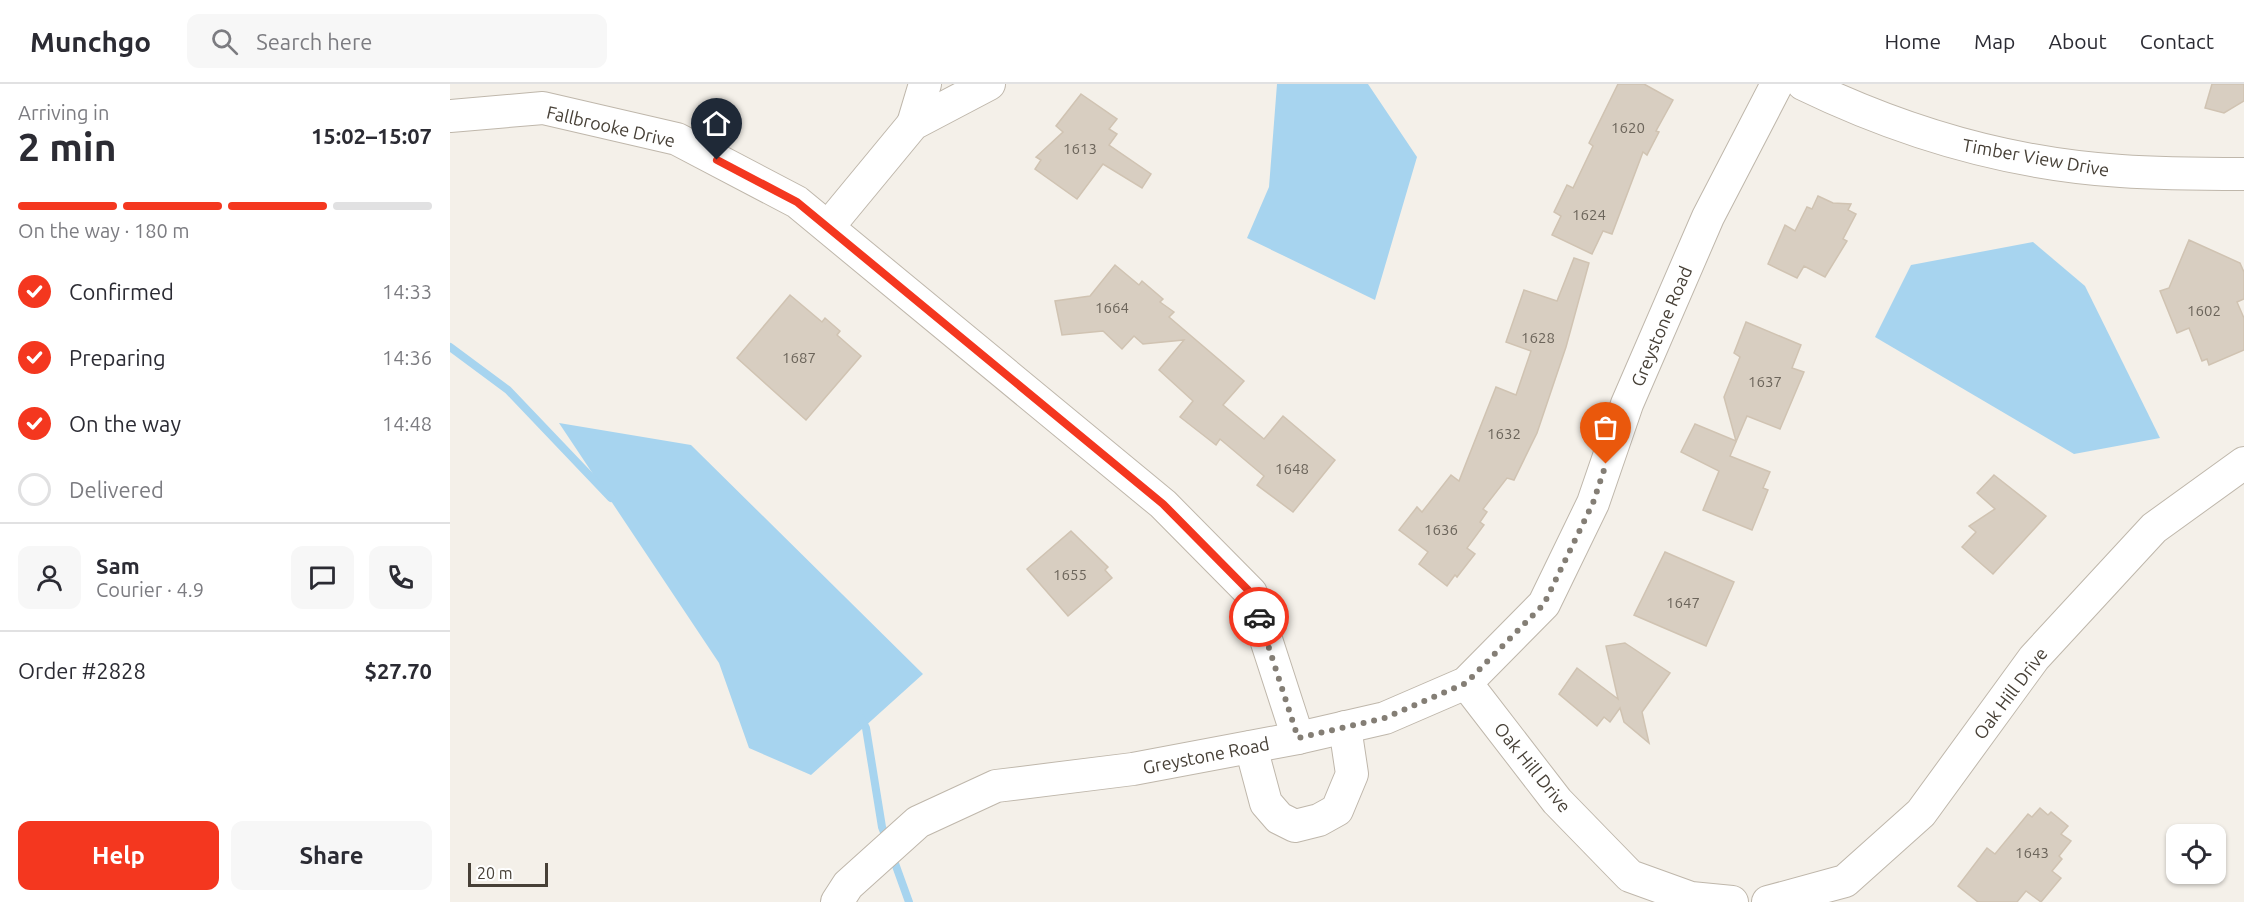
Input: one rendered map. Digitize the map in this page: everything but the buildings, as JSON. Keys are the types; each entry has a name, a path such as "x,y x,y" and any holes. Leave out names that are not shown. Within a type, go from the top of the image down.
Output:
{"street":[{"path":"913,124 924,84"},
{"path":"828,227 913,124 989,84"},
{"name":"Greystone Road","path":"837,902 848,885 918,822 996,786 1133,769 1298,738 1385,718 1466,683 1544,604 1593,503 1627,404 1708,217 1777,84"},
{"name":"Timber View Drive","path":"1803,84 1872,115 1927,134 2015,156 2120,171 2244,174"},
{"name":"Fallbrooke Drive","path":"450,116 543,108 677,139 797,202 1163,504 1251,593 1298,738"},
{"name":"Oak Hill Drive","path":"1768,902 1845,881 1921,813 2034,658 2138,545 2154,528 2244,463"},
{"name":"Oak Hill Drive","path":"1466,683 1557,801 1630,876 1691,900 1732,902"},
{"path":"1251,747 1266,803 1279,818 1295,826 1319,820 1337,810 1352,774 1345,727"}],"water":[{"path":"1277,84 1368,84 1417,157 1375,300 1247,238 1269,187"},
{"path":"2033,242 2085,286 2160,438 2074,454 1875,337 1911,265"},
{"path":"559,423 691,445 923,674 811,775 749,748 719,663"}],"waterway":[{"path":"450,347 508,390 611,498"},
{"path":"861,718 866,728 882,827 887,840"},
{"path":"892,855 909,902"}],"way so far":[{"path":"1259,617 1298,738 1385,718 1466,683 1544,604 1593,503 1606,464"}],"route":[{"path":"717,160 797,202 1163,504 1251,593 1259,617"}]}
